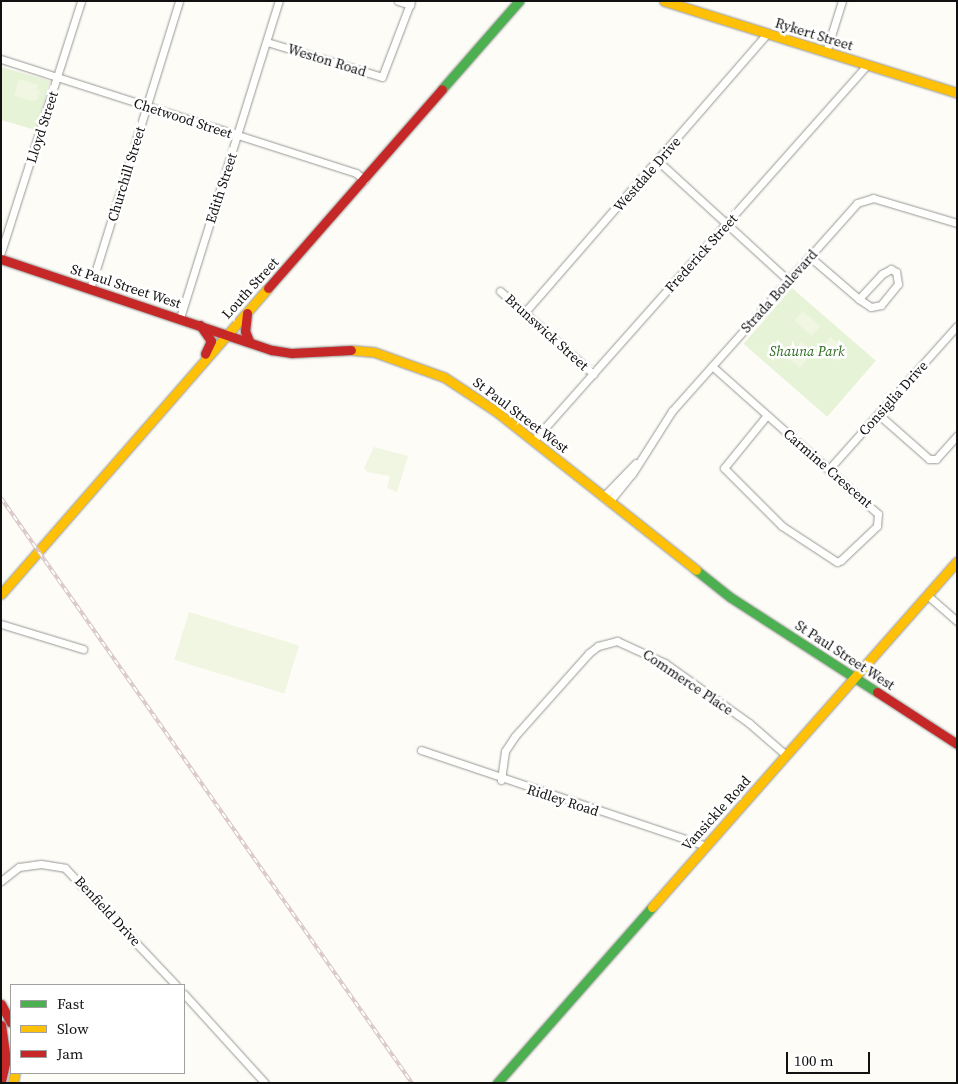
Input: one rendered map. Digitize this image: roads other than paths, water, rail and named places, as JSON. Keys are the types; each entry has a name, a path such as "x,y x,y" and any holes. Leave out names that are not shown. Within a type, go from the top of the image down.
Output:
{"main road":[{"name":"Louth Street","path":"1,594 519,1"},
{"name":"Rykert Street","path":"667,2 957,93"},
{"name":"St Paul Street West","path":"1,259 249,341 292,353 336,350 374,352 400,358 444,377 473,393 730,597 957,744"},
{"path":"247,313 245,331 249,341"},
{"path":"195,322 206,331 210,341 198,368"},
{"name":"Vansickle Road","path":"497,1083 957,561"},
{"path":"1,1004 10,1021"},
{"path":"1,1024 6,1058 1,1081"}],"street":[{"name":"Lloyd Street","path":"1,252 81,1"},
{"name":"Churchill Street","path":"90,289 179,1"},
{"name":"Edith Street","path":"180,318 280,1"},
{"path":"398,1 410,3"},
{"path":"826,52 842,1"},
{"name":"Weston Road","path":"267,42 382,77 410,3"},
{"name":"Westdale Drive","path":"525,312 767,34"},
{"name":"Chetwood Street","path":"1,59 356,173 364,180"},
{"name":"Frederick Street","path":"534,440 868,65"},
{"path":"658,161 788,280"},
{"name":"Strada Boulevard","path":"606,500 632,474 667,418 788,280 862,200 873,198 902,204 957,223"},
{"path":"810,257 859,299 871,307 881,305 898,284 896,272 891,270 882,274 859,299"},
{"name":"Brunswick Street","path":"500,291 593,374"},
{"name":"Consiglia Drive","path":"829,470 957,326"},
{"name":"Carmine Crescent","path":"712,366 875,509 880,520 877,526 837,562 782,526 724,468 767,415"},
{"path":"878,414 929,459 936,459 957,436"},
{"path":"950,444 957,449"},
{"path":"927,595 957,621"},
{"path":"1,624 83,649"},
{"name":"Commerce Place","path":"502,780 505,751 515,736 589,653 598,646 617,641 665,663 749,723 786,755"},
{"name":"Ridley Road","path":"421,750 502,780 706,846"},
{"name":"Benfield Drive","path":"1,881 19,867 41,864 66,868 175,984"},
{"path":"185,995 265,1083"}],"railway":[{"path":"1,498 412,1083"}],"park label":[{"name":"Shauna Park","path":"807,351"}]}
